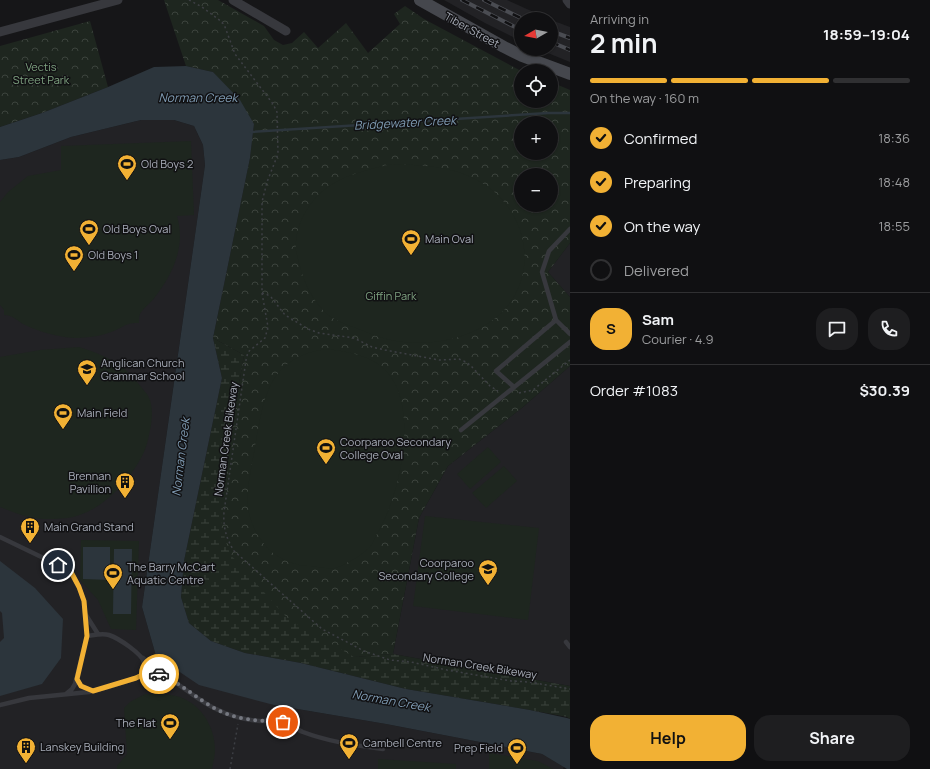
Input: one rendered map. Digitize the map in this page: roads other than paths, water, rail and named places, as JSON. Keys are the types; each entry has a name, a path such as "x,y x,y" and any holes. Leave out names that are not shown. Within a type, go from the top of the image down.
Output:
{"main road":[{"name":"Tiber Street","path":"420,0 522,56 570,74"}],"street":[{"path":"0,32 118,0"},
{"path":"233,0 286,31"},
{"path":"567,0 570,4"}],"lane":[{"path":"570,229 549,251 542,272 556,320 570,334"},
{"path":"514,387 496,370 556,320"},
{"path":"462,430 570,342"},
{"path":"0,537 71,572 79,587 84,601 87,636 77,679 72,689 66,694"},
{"path":"86,614 98,634"},
{"path":"87,636 98,634 110,636 126,644 166,677 215,709 239,718 283,722 303,732 334,741 384,749"},
{"path":"566,642 570,647"},
{"path":"0,705 29,698 93,691 136,678 144,672 144,662 141,657"},
{"path":"144,672 166,677"},
{"path":"77,679 81,686 93,691"}],"water":[{"name":"Norman Creek","path":"186,66 213,72 240,100 254,124 250,158 213,338 222,378 184,561 181,597 189,623 211,641 245,653 301,663 406,689 530,710 570,719 570,769 567,769 542,754 386,724 274,705 199,685 156,656 142,607 205,165 203,145 194,126 174,120 141,120 71,137 19,157 0,160 0,127 42,113 154,67"},
{"path":"83,547 110,547 110,580 83,579"},
{"path":"114,549 132,549 131,614 113,614"},
{"path":"0,561 35,588 63,619 61,658 42,684 0,696 0,642 4,638 2,613 0,611"}],"waterway":[{"name":"Bridgewater Creek","path":"251,132 548,113 570,113"}],"railway":[{"path":"462,0 514,26"},
{"path":"484,0 514,15"},
{"path":"558,34 570,38"},
{"path":"558,45 570,50"}],"place":[{"name":"Old Boys 2","path":"127,181"},
{"name":"Old Boys Oval","path":"89,246"},
{"name":"Main Oval","path":"411,256"},
{"name":"Old Boys 1","path":"74,272"},
{"name":"Anglican Church Grammar School","path":"87,386"},
{"name":"Main Field","path":"63,430"},
{"name":"Coorparoo Secondary College Oval","path":"326,465"},
{"name":"Brennan Pavillion","path":"125,499"},
{"name":"Main Grand Stand","path":"30,544"},
{"name":"Coorparoo Secondary College","path":"488,586"},
{"name":"The Barry McCart Aquatic Centre","path":"113,590"},
{"name":"The Flat","path":"170,740"},
{"name":"Cambell Centre","path":"349,760"},
{"name":"Lanskey Building","path":"26,764"},
{"name":"Prep Field","path":"517,765"}],"park label":[{"name":"Vectis Street Park","path":"41,73"},
{"name":"Giffin Park","path":"391,296"}]}
